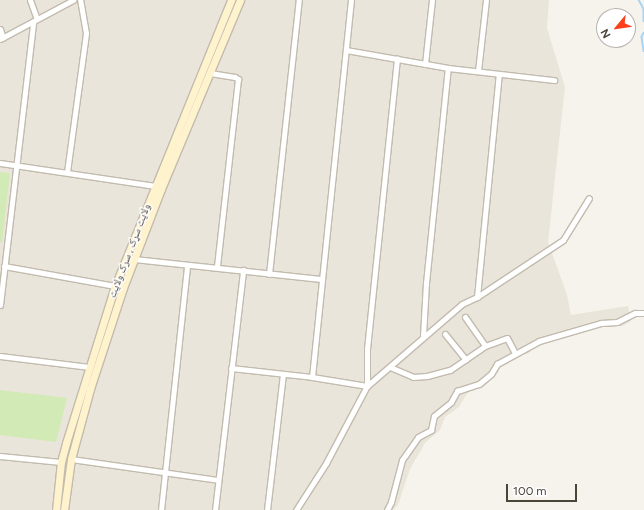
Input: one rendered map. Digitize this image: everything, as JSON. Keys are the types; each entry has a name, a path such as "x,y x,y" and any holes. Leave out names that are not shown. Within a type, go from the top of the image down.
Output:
{"main road":[{"name":"ولایت سړک ، سرک ولایت","path":"56,510 61,462 115,286 231,0"},
{"name":"ولایت سړک ، سرک ولایت","path":"64,510 71,459 90,389 134,259 240,0"}],"street":[{"path":"0,305 35,20 30,0"},
{"path":"0,29 2,38 73,0"},
{"path":"67,172 86,33 80,0"},
{"path":"268,274 299,0"},
{"path":"312,377 351,0"},
{"path":"425,64 432,0"},
{"path":"478,71 486,0"},
{"path":"346,50 448,68 554,80"},
{"path":"367,386 367,350 397,60"},
{"path":"423,336 426,283 448,68"},
{"path":"210,73 235,77 238,79 217,267"},
{"path":"477,297 499,74"},
{"path":"0,163 156,186"},
{"path":"296,510 326,463 367,386 423,336 462,304 477,297 563,240 590,198"},
{"path":"0,248 6,249"},
{"path":"134,259 321,279"},
{"path":"161,510 187,265"},
{"path":"4,266 115,286"},
{"path":"215,510 243,270"},
{"path":"387,510 391,502 402,460 418,437 431,430 434,416 451,402 457,391 479,384 491,374 497,364 539,341 601,323 617,322 635,313 644,313"},
{"path":"465,317 485,346"},
{"path":"446,334 466,360"},
{"path":"390,367 413,377 427,376 450,370 485,346 507,338 515,353"},
{"path":"0,356 89,367"},
{"path":"232,368 312,377 367,386"},
{"path":"267,510 283,374"},
{"path":"0,456 61,462"},
{"path":"71,459 218,480"}],"shaded area":[{"path":"0,0 549,0 547,28 565,87 548,242 567,295 571,315 628,306 631,321 623,326 598,327 536,345 528,354 520,353 501,365 498,373 482,388 473,389 466,395 459,407 445,417 440,430 425,443 410,469 398,505 393,510 0,510"}],"green space":[{"path":"0,172 10,173 2,242 0,242"},
{"path":"0,390 67,398 56,442 0,435"}],"waterway":[{"path":"639,0 644,9 644,21"},
{"path":"644,33 642,37 644,51"}]}
